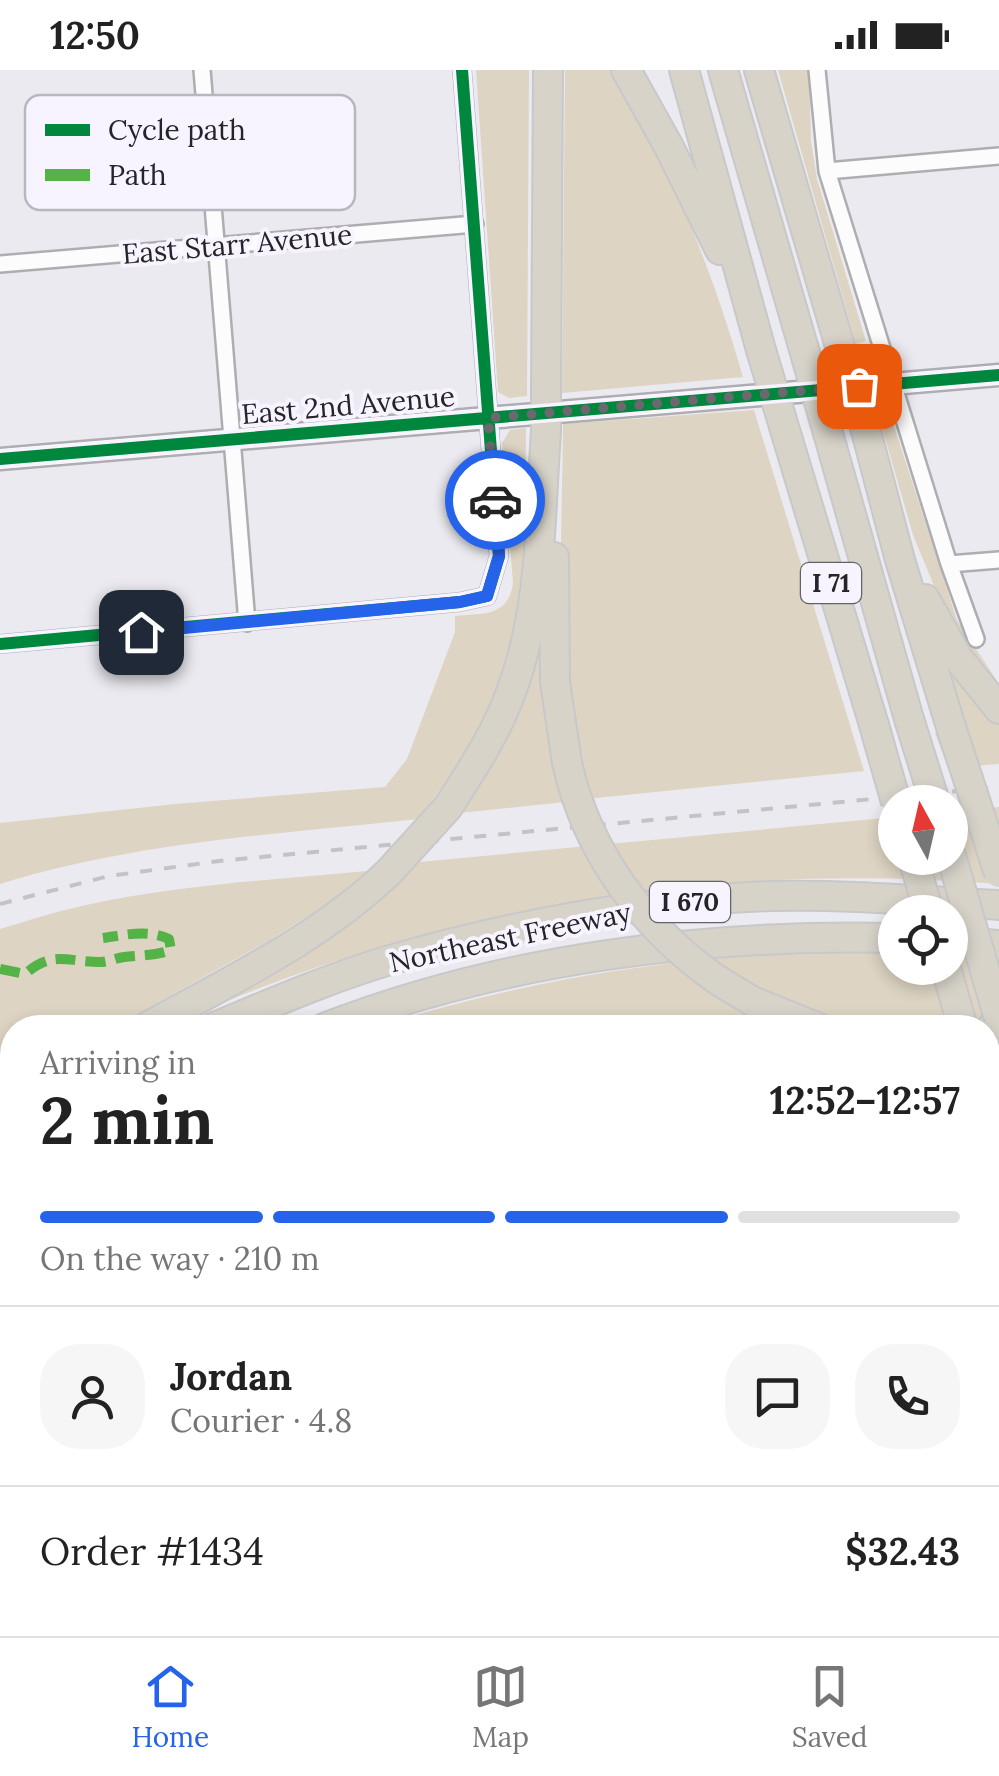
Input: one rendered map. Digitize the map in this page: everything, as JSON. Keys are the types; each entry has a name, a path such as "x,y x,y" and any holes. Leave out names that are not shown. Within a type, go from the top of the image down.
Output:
{"highway":[{"path":"168,1015 274,956 365,895 448,808 493,734 512,692 533,609 546,432 548,70"},
{"path":"626,70 746,296"},
{"name":"I 71","path":"684,70 746,296 891,785"},
{"name":"I 71","path":"723,70 930,785"},
{"path":"759,70 900,560 999,873"},
{"path":"546,432 554,496 555,682 567,763 580,810 617,880 662,935 719,981 786,1015"},
{"path":"889,512 939,629 999,709"},
{"path":"957,875 998,1015"},
{"name":"Northeast Freeway","path":"246,1015 387,961 482,936 682,902 772,896 999,905"},
{"name":"Northeast Freeway","path":"365,1015 450,988 542,966 724,942 878,938"},
{"path":"968,943 999,945"},
{"path":"951,985 959,1015"}],"street":[{"path":"202,70 204,95"},
{"path":"0,644 247,623 487,596 499,556 462,70"},
{"path":"817,70 827,171 976,639"},
{"path":"827,171 999,156"},
{"path":"213,210 247,623"},
{"name":"East Starr Avenue","path":"0,264 474,224"},
{"name":"East 2nd Avenue","path":"0,459 999,375"},
{"path":"949,564 999,560"}],"shaded area":[{"path":"476,70 529,70 527,396 509,398 498,392"},
{"path":"565,70 611,70 633,106 688,219 743,377 562,393"},
{"path":"778,70 809,70 811,141 817,179 866,341 856,344"},
{"path":"754,410 864,771 586,799 568,707 561,613 563,424"},
{"path":"893,423 957,620 999,684 999,694 950,625 913,535 881,424"},
{"path":"526,428 523,555 508,649 492,699 474,735 419,819 155,849 0,884 0,823 385,787 407,759 455,632 455,616 493,611 510,594 513,583 502,443 510,430"},
{"path":"537,643 543,644 565,802 459,813 502,745"},
{"path":"948,665 999,723 999,764 948,768 935,733 962,727 945,667"},
{"path":"999,807 999,884 798,879 602,897 410,938 314,968 220,1004 217,998 373,903 419,862 878,819 878,875 968,875 968,810"},
{"path":"367,871 330,902 270,940 136,1015 0,1015 0,929 72,908 224,884"},
{"path":"878,953 878,985 968,985 968,957 999,960 999,1015 415,1015 542,984 716,959"}],"railway":[{"path":"0,904 109,876 219,861 999,787"}],"marked path":[{"path":"0,969 25,974 52,960 103,962 171,950 169,939 153,934 103,938"}],"cycle path":[{"path":"0,644 460,602 487,596 499,556 462,70"},
{"path":"0,459 999,375"}],"way so far":[{"path":"495,500 488,418 859,386"}],"route":[{"path":"141,632 460,602 487,596 499,556 495,500"}]}
